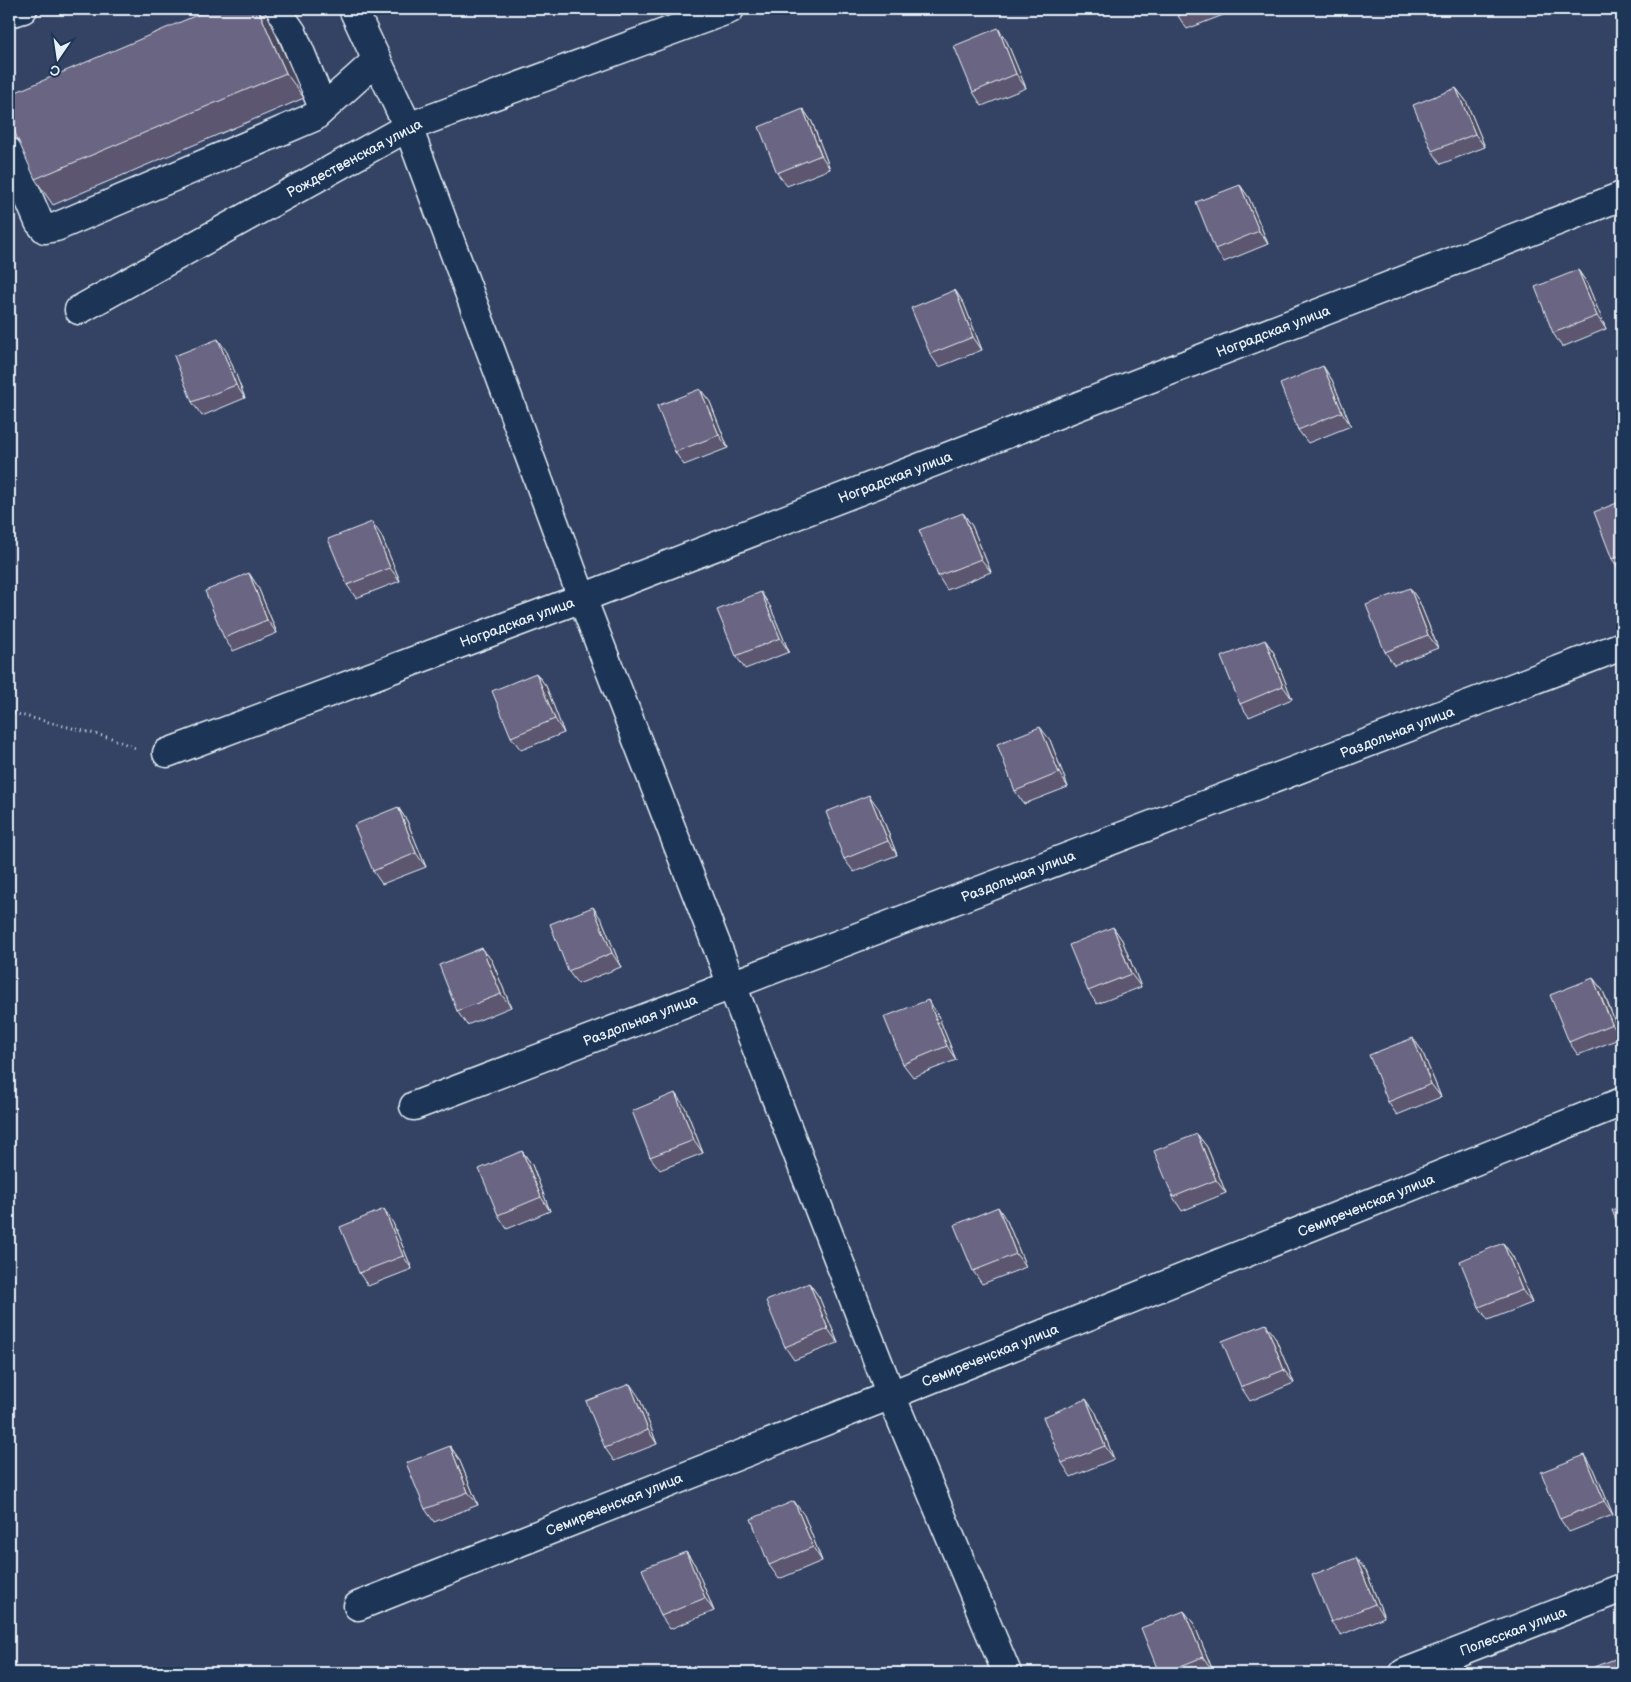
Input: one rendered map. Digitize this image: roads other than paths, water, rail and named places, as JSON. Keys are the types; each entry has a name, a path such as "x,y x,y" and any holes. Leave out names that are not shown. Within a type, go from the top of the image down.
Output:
{"street":[{"path":"9,13 23,9"},
{"path":"276,9 292,32 323,108"},
{"path":"353,9 408,127 582,598 892,1395 1007,1673"},
{"name":"Рождественская улица","path":"79,310 408,127 730,9"},
{"path":"9,152 39,222 45,229 56,227 314,117 377,60"},
{"name":"Ноградская улица","path":"167,753 582,598 1622,196"},
{"name":"Раздольная улица","path":"414,1106 1622,646"},
{"name":"Семиреченская улица","path":"358,1606 892,1395 1622,1102"},
{"name":"Полесская улица","path":"1404,1673 1622,1588"}]}
